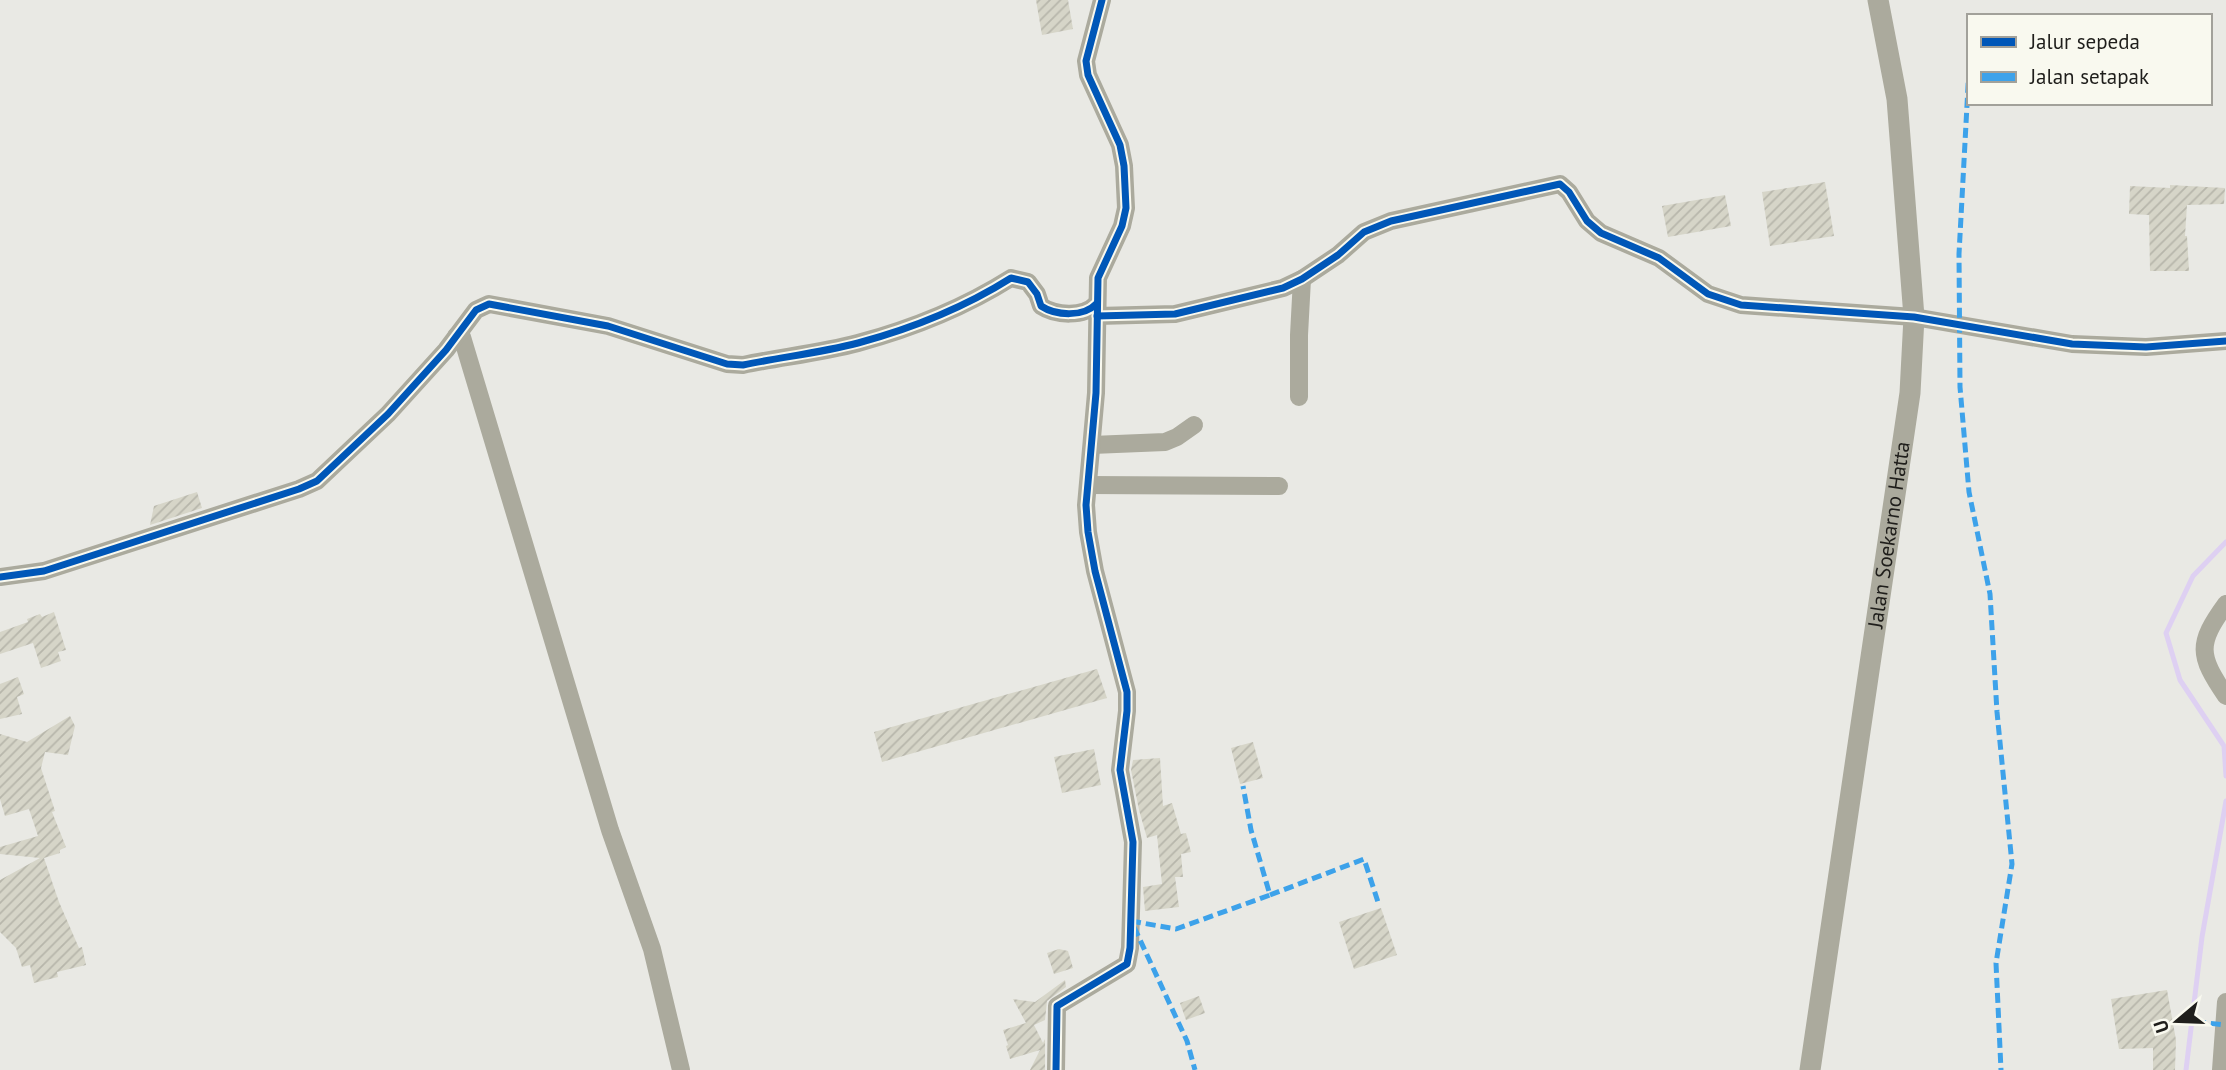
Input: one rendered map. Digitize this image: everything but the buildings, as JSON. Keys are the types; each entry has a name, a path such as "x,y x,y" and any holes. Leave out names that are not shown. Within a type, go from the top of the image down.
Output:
{"street":[{"path":"1056,1070 1057,1006 1127,964 1130,948 1133,842 1120,771 1127,692 1095,571 1088,532 1098,278 1122,226 1126,208 1120,145 1090,84 1086,61 1102,0"},
{"name":"Jalan Soekarno Hatta","path":"1810,1070 1910,393 1914,317 1897,99 1878,0"},
{"path":"0,577 44,571 317,481 388,414 456,336 475,310 489,304 608,327 727,364 743,365 870,339 918,323 1011,278 1028,282 1037,294 1041,306 1049,310 1175,314 1283,288 1338,255 1364,232 1391,221 1560,184 1569,192 1587,221 1601,233 1659,258 1708,293 1741,305 1914,317 2072,344 2146,347 2226,341"},
{"path":"1300,397 1302,279"},
{"path":"456,336 462,337 610,830 652,949 681,1070"},
{"path":"1093,444 1165,442 1177,438 1194,425"},
{"path":"1088,485 1279,486"},
{"path":"2226,604 2205,636 2205,652 2211,673 2226,696"},
{"path":"2221,1070 2226,1002"}],"waterway":[{"path":"2226,542 2193,576 2166,633 2180,680 2224,746 2226,776"},
{"path":"2186,1070 2202,937 2226,801"}],"marked path":[{"path":"1967,105 1959,254 1960,387 1969,492 1990,594 1997,712 2012,864 1996,963 2001,1070"},
{"path":"1131,921 1176,929 1270,895 1251,830 1243,786"},
{"path":"1270,895 1364,859 1379,905"},
{"path":"1134,927 1187,1041 1195,1070"},
{"path":"2181,1020 2225,1025"}],"cycle path":[{"path":"1056,1070 1057,1006 1127,964 1130,948 1133,842 1120,770 1127,692 1095,571 1086,505 1096,393 1098,278 1122,226 1126,208 1120,145 1088,75 1086,61 1102,0"},
{"path":"1097,316 1175,314 1283,288 1338,255 1364,232 1391,221 1560,184 1569,192 1587,221 1601,233 1659,258 1708,294 1741,305 1914,317 2072,344 2146,347 2226,341"},
{"path":"0,577 44,571 317,481 388,414 446,350 476,310 489,304 608,326 727,364 743,365 844,346 897,331 956,308 1011,278 1028,282 1037,294 1041,306 1054,312 1077,313 1096,304"}]}
